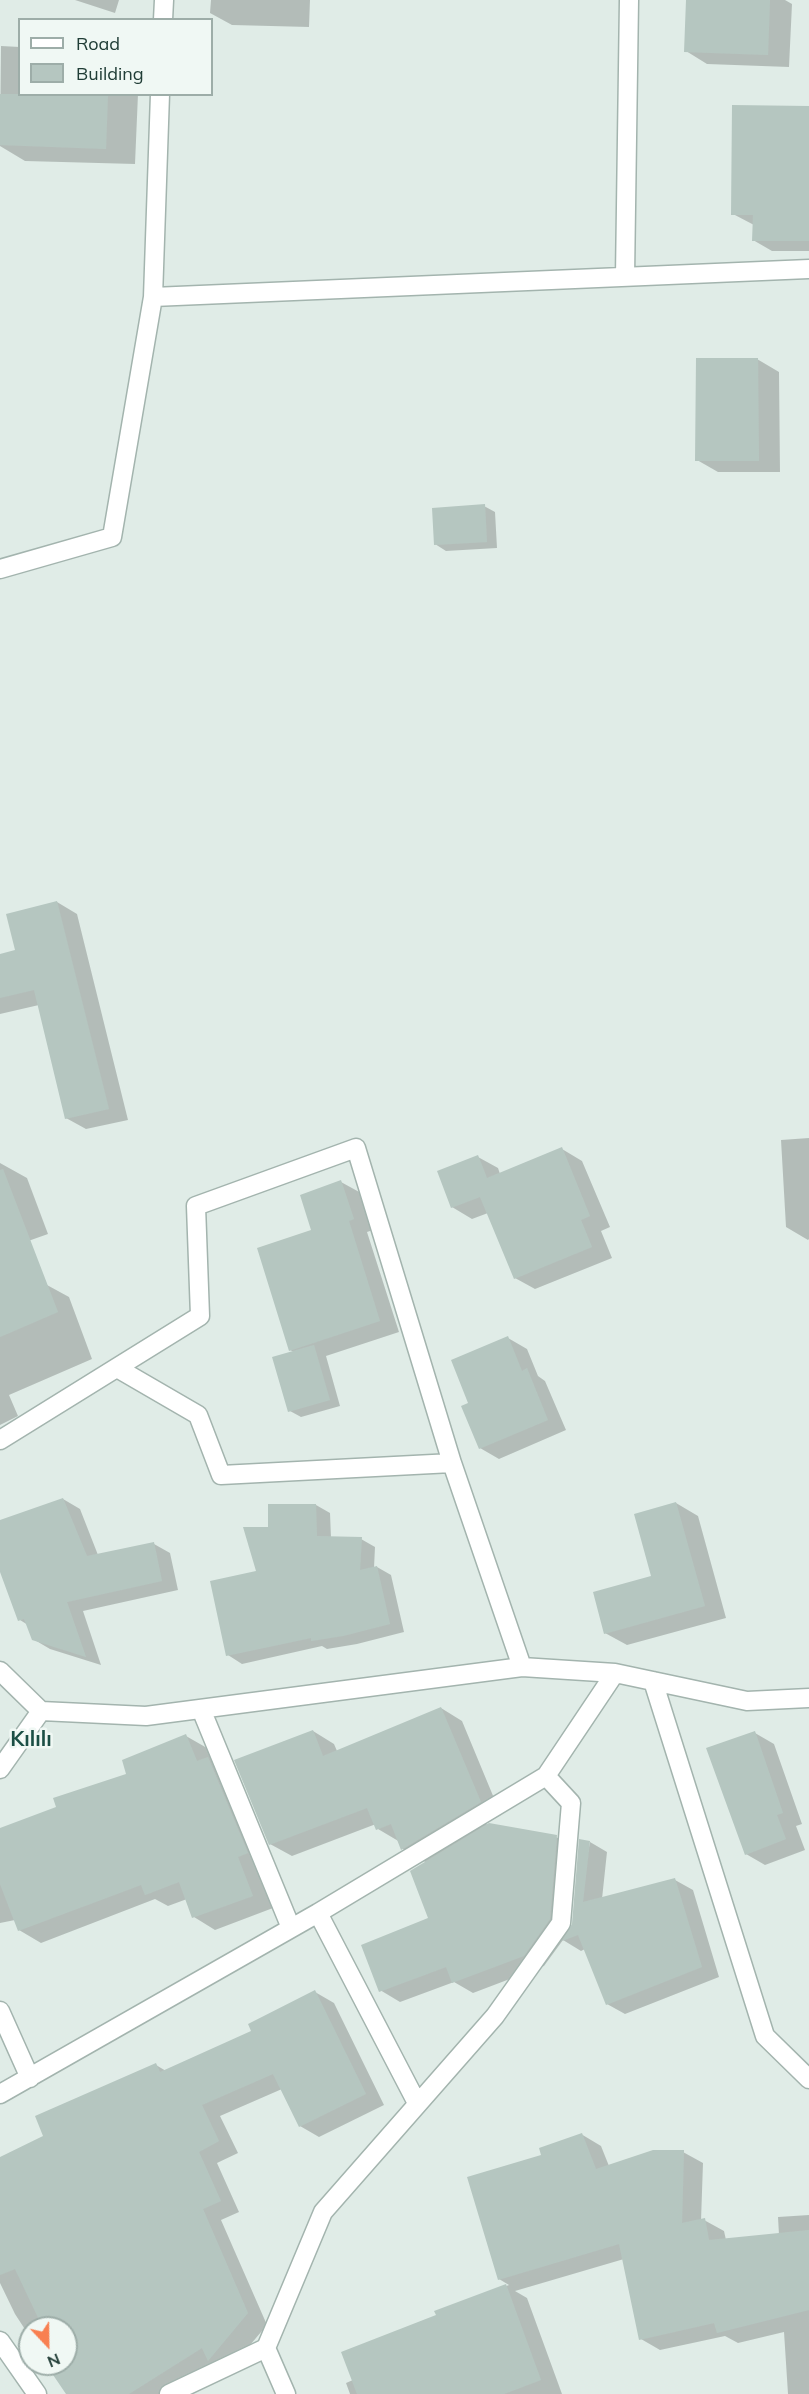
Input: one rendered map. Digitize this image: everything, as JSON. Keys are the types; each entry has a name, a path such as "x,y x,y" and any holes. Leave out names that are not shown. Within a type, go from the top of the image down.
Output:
{"street":[{"path":"163,18 164,0"},
{"path":"625,276 629,0"},
{"path":"0,569 112,537 153,297 160,96"},
{"path":"153,297 809,269"},
{"path":"0,1440 200,1316 196,1206 356,1148 452,1463 522,1667"},
{"path":"117,1368 198,1415 221,1475 452,1463"},
{"path":"0,1671 41,1711 146,1716 522,1667 615,1673 747,1701 809,1698"},
{"path":"0,2094 318,1913 546,1776 615,1673"},
{"path":"653,1681 765,2037 809,2079"},
{"path":"201,1709 291,1928"},
{"path":"0,1768 41,1711"},
{"path":"169,2394 266,2348 323,2212 495,2016 561,1923 571,1803 546,1776"},
{"path":"318,1913 417,2103"},
{"path":"0,2011 30,2078"},
{"path":"0,2341 37,2394"},
{"path":"266,2348 286,2394"}],"building":[{"path":"686,0 770,0 768,55 684,52"},
{"path":"0,94 108,96 106,149 0,145"},
{"path":"732,105 809,106 809,241 752,241 753,215 731,215"},
{"path":"696,358 758,358 759,461 695,461"},
{"path":"485,504 487,542 434,545 432,508"},
{"path":"57,901 109,1109 65,1119 34,990 0,998 0,954 15,950 6,914"},
{"path":"562,1147 590,1216 581,1220 592,1247 514,1279 480,1197 451,1208 437,1171 478,1155 487,1178"},
{"path":"3,1169 58,1312 0,1337 0,1170"},
{"path":"341,1180 354,1219 349,1221 380,1321 289,1351 257,1248 311,1230 300,1195"},
{"path":"508,1336 522,1371 527,1368 548,1420 479,1449 461,1406 468,1403 451,1360"},
{"path":"314,1345 330,1400 288,1412 272,1357"},
{"path":"63,1498 87,1556 154,1542 162,1581 67,1602 86,1657 32,1640 24,1619 18,1621 0,1572 0,1520"},
{"path":"676,1502 705,1606 604,1634 593,1592 651,1576 634,1514"},
{"path":"268,1504 316,1504 317,1536 362,1537 360,1570 377,1566 390,1624 343,1636 311,1641 311,1638 226,1656 210,1581 256,1571 243,1527 268,1527"},
{"path":"441,1707 481,1802 401,1850 391,1824 376,1830 367,1808 269,1845 234,1760 313,1730 323,1756"},
{"path":"755,1731 783,1813 777,1815 786,1839 745,1855 706,1748"},
{"path":"186,1734 197,1761 208,1757 248,1853 238,1857 253,1896 192,1918 179,1882 145,1895 141,1885 18,1931 0,1884 0,1828 56,1807 53,1798 126,1774 122,1760"},
{"path":"489,1823 557,1835 550,1919 524,1956 452,1983 446,1967 379,1992 361,1945 428,1918 410,1871"},
{"path":"579,1839 590,1841 583,1902 675,1878 702,1967 606,2005 578,1935 562,1941 572,1924"},
{"path":"315,1990 366,2094 299,2127 273,2074 202,2105 219,2141 199,2152 221,2201 203,2209 248,2313 208,2361 202,2348 129,2394 66,2394 54,2376 78,2376 78,2316 37,2316 15,2269 0,2275 0,2157 43,2136 35,2116 156,2063 160,2072 251,2031 248,2024"},
{"path":"582,2133 596,2169 653,2150 684,2150 682,2223 705,2218 709,2240 809,2230 809,2310 717,2333 714,2323 639,2340 619,2244 498,2280 467,2177 541,2155 539,2148"},
{"path":"506,2284 541,2380 504,2394 357,2394 341,2352 436,2315 434,2311"}],"district":[{"name":"Kılılı","path":"31,1740"}]}
